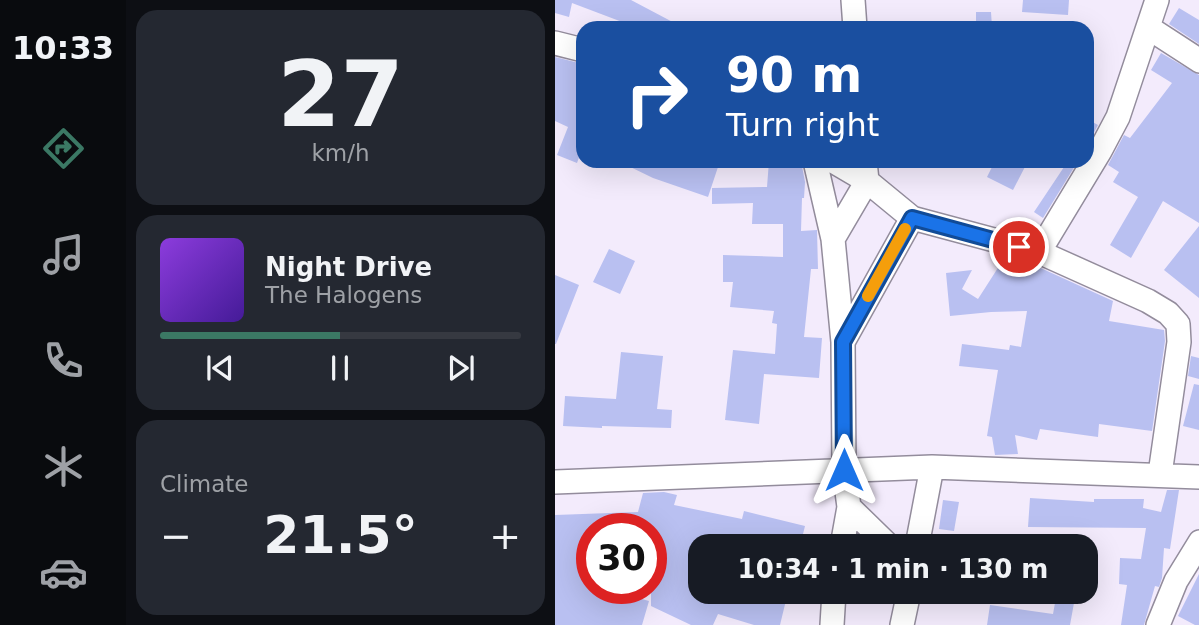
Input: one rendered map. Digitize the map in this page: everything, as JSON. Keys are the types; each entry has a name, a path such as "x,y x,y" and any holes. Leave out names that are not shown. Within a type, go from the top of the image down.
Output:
{"street":[{"path":"853,0 854,21"},
{"path":"1094,160 1118,117 1157,0"},
{"path":"1148,28 1199,61"},
{"path":"555,43 576,48"},
{"path":"817,168 833,239 843,342 844,470 849,507 844,534"},
{"path":"1039,252 1089,168"},
{"path":"833,239 866,171 912,218 1039,252 1148,301 1168,313 1178,324 1179,342 1160,474"},
{"path":"843,342 912,218"},
{"path":"919,534 932,467"},
{"path":"555,482 932,467 1199,477"},
{"path":"849,507 877,534"},
{"path":"1158,625 1176,581 1199,542"},
{"path":"831,625 833,604"},
{"path":"902,625 906,604"}],"building":[{"path":"555,0 631,0 671,21 620,21 572,3 569,17 555,13"},
{"path":"1023,0 1069,0 1068,15 1022,12"},
{"path":"1179,8 1199,20 1199,44 1169,24"},
{"path":"976,12 991,12 992,21 976,21"},
{"path":"1161,53 1199,75 1199,223 1163,201 1131,258 1110,245 1138,197 1113,182 1119,172 1108,165 1124,135 1130,138 1172,83 1151,70"},
{"path":"555,57 576,62 576,163 557,155 568,127 555,121"},
{"path":"632,168 718,168 708,197"},
{"path":"768,168 802,168 805,182 801,231 817,230 818,269 811,269 804,337 822,338 819,378 764,374 759,424 725,420 733,350 775,354 777,324 772,323 774,311 730,307 733,282 723,282 723,255 783,257 783,224 752,224 753,203 712,204 712,188 767,187"},
{"path":"992,168 1024,168 1013,190 987,177"},
{"path":"1063,168 1074,168 1043,218 1034,212"},
{"path":"1199,226 1199,298 1164,270"},
{"path":"609,249 635,261 620,294 593,282"},
{"path":"1003,260 1034,265 1113,301 1109,321 1164,330 1165,341 1152,431 1099,424 1098,437 1040,429 1037,440 1015,435 1018,454 995,455 992,437 987,436 998,370 959,366 962,344 1009,350 1010,345 1021,347 1027,311 950,316 946,273 972,270 962,289 978,299"},
{"path":"555,275 579,285 556,344 555,344"},
{"path":"621,352 663,356 657,409 672,410 671,428 563,426 565,396 616,399"},
{"path":"1191,356 1199,358 1199,379 1188,376"},
{"path":"1194,384 1199,385 1199,430 1183,426"},
{"path":"1167,490 1179,490 1170,549 1164,548 1162,578 1159,587 1155,586 1144,625 1121,625 1127,585 1119,584 1120,558 1141,559 1146,528 1028,527 1030,498 1094,502 1094,499 1144,499 1143,508 1161,512"},
{"path":"664,492 677,495 674,505 742,519 744,511 805,526 803,534 688,534 688,604 785,604 780,625 754,625 718,614 713,625 691,625 651,606 667,604 667,513 610,513 638,512 643,493"},
{"path":"943,500 959,502 954,531 939,529"},
{"path":"576,514 576,604 648,604 642,625 555,625 555,515"},
{"path":"1199,574 1199,625 1195,625 1178,616"},
{"path":"1055,604 1074,604 1070,625 987,625 990,605 1053,614"}],"slow traffic":[{"path":"868,296 905,229"}],"route":[{"path":"844,470 843,342 912,218 1019,247"}]}
